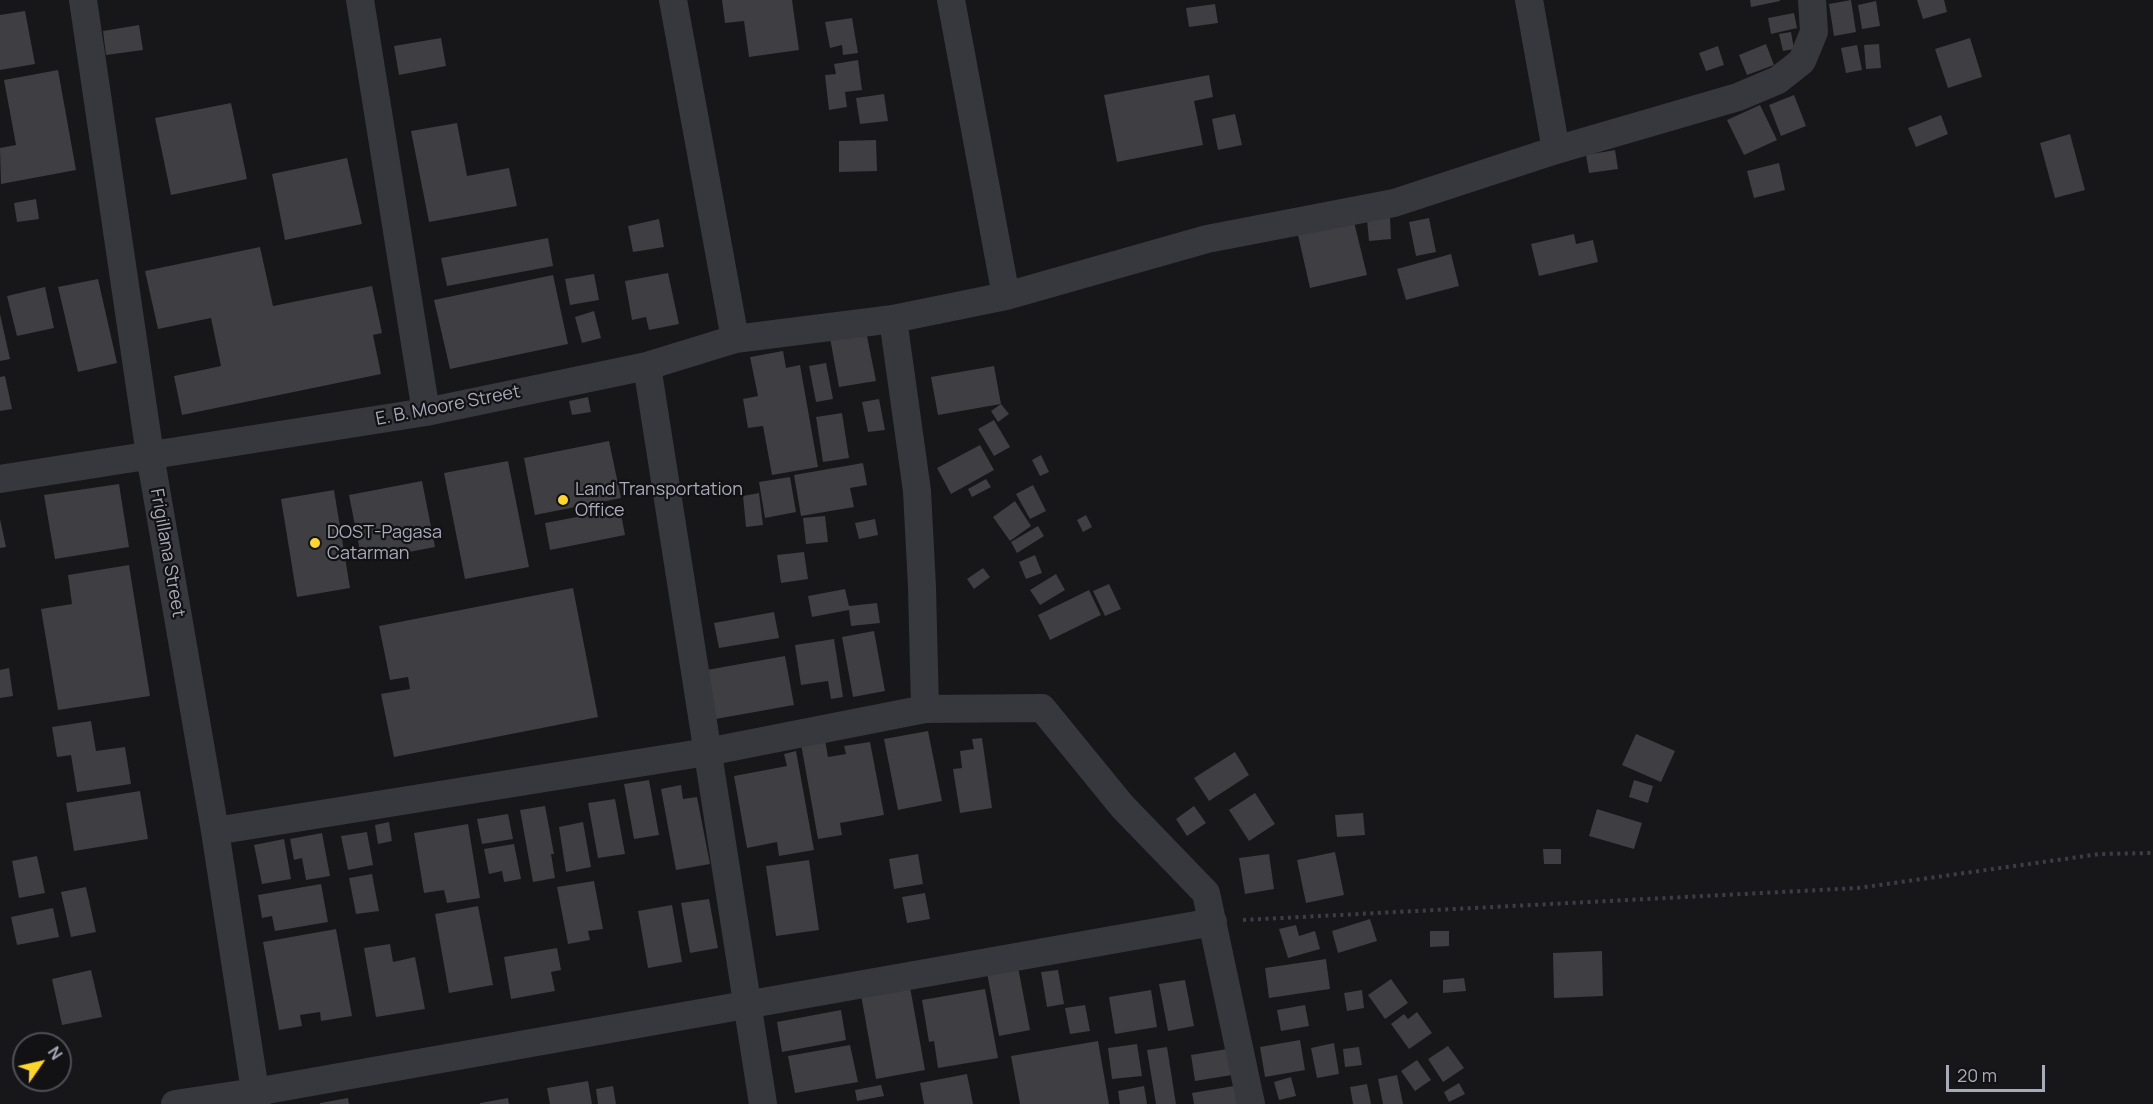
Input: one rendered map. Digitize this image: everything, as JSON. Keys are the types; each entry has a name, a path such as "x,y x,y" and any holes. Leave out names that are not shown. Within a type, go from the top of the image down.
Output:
{"street":[{"name":"Frigillana Street","path":"83,0 150,455 215,831 256,1098"},
{"path":"360,0 426,412"},
{"path":"673,0 735,339"},
{"path":"951,0 1006,296"},
{"path":"1529,0 1556,150"},
{"name":"E. B. Moore Street","path":"0,479 426,412 647,366 735,339 893,319 1006,296 1207,239 1394,203 1556,150 1738,97 1778,80 1802,61 1814,32 1812,0"},
{"path":"893,319 917,491 925,709"},
{"path":"647,366 763,1104"},
{"path":"215,831 707,752 925,709 1042,708 1122,806 1206,893 1251,1104"},
{"path":"175,1104 256,1098 747,1004 1212,922"}],"path":[{"path":"1212,922 1857,888 2100,854 2153,853"}],"building":[{"path":"722,0 792,0 799,50 749,57 744,21 725,23"},
{"path":"1750,0 1780,0 1780,1 1751,7"},
{"path":"1851,0 1856,32 1834,36 1829,4"},
{"path":"1917,0 1944,0 1947,12 1923,19"},
{"path":"1876,1 1880,26 1862,29 1858,5"},
{"path":"1215,4 1218,23 1189,27 1186,8"},
{"path":"25,11 35,64 0,70 0,15"},
{"path":"1794,13 1797,28 1771,34 1768,18"},
{"path":"852,18 858,53 843,55 842,45 830,48 825,22"},
{"path":"139,25 143,50 106,55 103,31"},
{"path":"1791,32 1794,49 1783,51 1779,34"},
{"path":"441,38 446,66 399,75 394,46"},
{"path":"1970,38 1982,77 1948,88 1935,49"},
{"path":"1766,44 1774,65 1747,75 1739,55"},
{"path":"1879,44 1881,68 1866,69 1864,45"},
{"path":"1857,45 1862,70 1846,73 1841,48"},
{"path":"1718,46 1724,65 1706,71 1699,53"},
{"path":"858,60 862,90 845,92 847,107 829,110 825,75 836,74 834,64"},
{"path":"58,70 76,170 1,184 0,148 16,145 4,80"},
{"path":"1209,75 1213,97 1194,101 1203,145 1117,162 1104,95"},
{"path":"884,94 888,121 860,124 856,98"},
{"path":"1794,95 1806,126 1781,136 1769,105"},
{"path":"231,103 247,179 171,195 155,118"},
{"path":"1760,105 1777,140 1744,155 1727,120"},
{"path":"1235,114 1242,145 1218,150 1212,119"},
{"path":"1941,115 1948,134 1916,147 1908,128"},
{"path":"457,123 467,176 509,168 517,206 429,222 411,131"},
{"path":"2070,134 2085,190 2055,198 2040,143"},
{"path":"876,140 877,171 839,172 839,141"},
{"path":"1615,150 1618,169 1589,173 1586,155"},
{"path":"347,158 362,224 285,240 272,174"},
{"path":"1779,163 1785,190 1754,198 1747,171"},
{"path":"36,199 39,219 17,222 14,203"},
{"path":"1390,217 1391,239 1369,241 1367,220"},
{"path":"1429,218 1436,252 1416,256 1409,222"},
{"path":"659,219 664,247 633,252 628,226"},
{"path":"1354,222 1367,275 1310,288 1298,235"},
{"path":"1574,234 1576,244 1593,240 1598,262 1539,276 1531,244"},
{"path":"548,238 553,266 447,286 441,258"},
{"path":"260,247 273,306 372,286 382,333 373,335 381,374 182,415 174,376 221,366 211,318 158,329 145,271"},
{"path":"1451,254 1459,286 1406,300 1397,269"},
{"path":"668,273 679,324 649,330 646,317 632,320 625,281"},
{"path":"594,274 599,300 570,305 565,279"},
{"path":"553,275 568,344 450,369 434,300"},
{"path":"98,279 117,363 78,372 58,287"},
{"path":"45,287 54,328 17,336 7,296"},
{"path":"594,311 601,338 582,343 575,317"},
{"path":"0,314 10,359 0,361"},
{"path":"866,331 876,381 839,387 830,338"},
{"path":"783,351 786,368 800,365 818,467 772,475 763,426 748,428 743,399 758,396 750,357"},
{"path":"826,363 833,399 816,402 809,366"},
{"path":"994,366 1001,404 938,415 931,377"},
{"path":"5,376 12,409 0,411 0,377"},
{"path":"588,397 591,412 572,415 569,401"},
{"path":"879,399 885,430 868,432 862,402"},
{"path":"1001,404 1009,414 998,422 991,411"},
{"path":"842,413 849,458 823,462 816,417"},
{"path":"994,420 1010,447 994,456 978,429"},
{"path":"609,441 621,498 535,515 524,458"},
{"path":"980,445 994,470 951,494 937,468"},
{"path":"1041,455 1049,472 1040,476 1032,460"},
{"path":"508,461 529,567 465,579 444,473"},
{"path":"863,463 867,485 850,488 854,507 801,516 794,475"},
{"path":"790,477 796,512 765,518 759,482"},
{"path":"986,479 991,487 972,497 968,489"},
{"path":"422,481 435,547 362,561 349,495"},
{"path":"119,484 129,547 55,559 44,495"},
{"path":"1033,485 1046,511 1030,519 1016,494"},
{"name":"DOST-Pagasa Catarman","path":"334,490 350,588 297,597 281,499"},
{"path":"759,493 763,525 746,527 743,496"},
{"path":"1015,501 1031,526 1010,541 993,517"},
{"path":"620,509 625,535 550,550 545,523"},
{"path":"1086,515 1092,527 1083,532 1077,520"},
{"path":"825,516 828,542 806,544 803,518"},
{"path":"0,519 6,547 0,548"},
{"path":"875,519 878,535 859,539 855,523"},
{"path":"1038,526 1044,536 1017,553 1011,542"},
{"path":"804,552 808,579 781,583 777,555"},
{"path":"1035,555 1042,573 1026,579 1019,562"},
{"path":"129,565 150,696 58,710 41,609 72,604 68,575"},
{"path":"983,568 990,577 974,589 967,579"},
{"path":"1056,574 1065,590 1040,605 1030,590"},
{"path":"1109,584 1121,609 1105,616 1093,591"},
{"path":"573,588 598,717 394,757 381,694 410,689 408,677 390,680 379,626"},
{"path":"845,589 849,606 877,603 880,623 851,626 849,610 812,617 808,596"},
{"path":"1089,590 1101,615 1050,640 1038,615"},
{"path":"774,612 779,638 719,648 714,623"},
{"path":"874,631 885,691 853,697 842,637"},
{"path":"834,639 843,697 831,699 828,681 801,685 795,645"},
{"path":"785,656 794,705 710,720 701,671"},
{"path":"9,668 13,696 0,698 0,670"},
{"path":"91,721 96,751 125,747 131,784 77,792 71,755 57,757 52,727"},
{"path":"928,731 942,801 898,810 884,739"},
{"path":"1636,734 1675,751 1661,782 1622,765"},
{"path":"982,738 992,808 960,813 953,769 962,768 960,751 974,749 972,739"},
{"path":"825,740 828,757 846,754 844,746 870,742 884,815 840,823 842,835 818,839 801,744"},
{"path":"796,751 814,850 779,856 777,842 747,848 734,776 787,766 784,754"},
{"path":"1235,752 1249,775 1209,801 1194,778"},
{"path":"649,780 659,835 634,839 624,784"},
{"path":"1634,780 1653,786 1648,803 1629,797"},
{"path":"681,785 683,799 697,797 710,864 676,870 661,789"},
{"path":"140,791 148,839 74,851 66,803"},
{"path":"1255,793 1275,824 1249,841 1229,810"},
{"path":"615,799 625,854 598,858 588,803"},
{"path":"545,806 554,854 551,854 555,878 533,882 520,810"},
{"path":"1194,806 1206,823 1187,836 1176,819"},
{"path":"1597,809 1642,823 1634,849 1589,836"},
{"path":"1363,813 1365,835 1337,837 1335,815"},
{"path":"508,814 513,839 482,844 477,819"},
{"path":"389,822 392,841 378,844 375,825"},
{"path":"583,822 591,867 566,872 559,827"},
{"path":"468,824 480,898 447,903 444,890 424,893 414,833"},
{"path":"367,832 373,865 348,870 341,836"},
{"path":"322,833 330,876 306,880 302,858 294,860 290,839"},
{"path":"284,839 291,879 262,884 254,845"},
{"path":"514,844 521,879 504,882 502,871 489,874 484,849"},
{"path":"1543,849 1561,849 1561,864 1544,864"},
{"path":"1335,852 1344,895 1306,903 1297,860"},
{"path":"918,854 923,884 894,889 889,859"},
{"path":"1269,854 1274,889 1245,894 1239,858"},
{"path":"37,856 45,893 19,898 12,861"},
{"path":"809,860 819,930 776,936 766,866"},
{"path":"372,874 379,911 356,914 349,878"},
{"path":"594,881 603,929 588,931 590,940 568,944 557,887"},
{"path":"321,884 328,922 275,931 272,916 262,918 258,895"},
{"path":"86,887 96,932 71,937 61,892"},
{"path":"925,893 930,919 907,923 902,897"},
{"path":"709,899 718,948 690,953 681,903"},
{"path":"672,905 682,962 648,968 638,911"},
{"path":"478,906 493,985 449,993 435,914"},
{"path":"53,908 59,937 17,945 11,917"},
{"path":"1370,919 1377,941 1338,953 1332,931"},
{"path":"1296,925 1299,936 1315,931 1320,949 1288,958 1279,929"},
{"path":"336,929 352,1016 321,1021 320,1012 300,1015 302,1026 279,1030 263,942"},
{"path":"1430,931 1449,931 1449,946 1430,947"},
{"path":"390,944 393,962 415,957 425,1009 376,1017 364,948"},
{"path":"557,948 561,970 551,972 555,991 511,999 504,957"},
{"path":"1602,951 1603,996 1554,998 1553,953"},
{"path":"1326,959 1330,989 1269,998 1265,968"},
{"path":"1018,967 1030,1030 999,1036 987,973"},
{"path":"91,970 102,1017 62,1025 52,979"},
{"path":"1058,970 1064,1004 1047,1007 1041,972"},
{"path":"1464,978 1466,991 1443,993 1443,980"},
{"path":"1391,979 1408,1003 1385,1019 1368,995"},
{"path":"1185,980 1194,1026 1168,1031 1159,984"},
{"path":"910,987 925,1070 876,1079 861,995"},
{"path":"985,989 998,1058 938,1068 934,1041 929,1042 922,1000"},
{"path":"1151,990 1157,1027 1115,1034 1109,997"},
{"path":"1362,990 1364,1008 1347,1011 1344,993"},
{"path":"1085,1005 1090,1031 1070,1034 1065,1008"},
{"path":"1305,1005 1309,1026 1281,1031 1277,1010"},
{"path":"841,1010 846,1040 782,1052 777,1022"},
{"path":"1417,1012 1432,1033 1409,1049 1391,1024 1404,1014 1408,1019"},
{"path":"1300,1040 1305,1070 1265,1077 1260,1047"},
{"path":"1098,1041 1109,1104 1020,1104 1011,1056"},
{"path":"1334,1043 1339,1074 1317,1078 1311,1048"},
{"path":"1137,1044 1142,1076 1112,1079 1108,1048"},
{"path":"850,1045 858,1082 795,1093 788,1056"},
{"path":"1448,1046 1464,1068 1443,1082 1428,1059"},
{"path":"1167,1047 1176,1104 1156,1104 1147,1050"},
{"path":"1359,1047 1362,1065 1345,1067 1343,1049"},
{"path":"1227,1049 1232,1075 1195,1081 1191,1055"},
{"path":"1417,1060 1431,1080 1415,1091 1401,1071"},
{"path":"967,1074 973,1104 924,1104 920,1083"},
{"path":"1397,1075 1403,1104 1383,1104 1378,1079"},
{"path":"1291,1077 1296,1096 1279,1100 1274,1082"},
{"path":"588,1081 592,1104 550,1104 547,1088"},
{"path":"1459,1083 1465,1094 1449,1102 1444,1092"},
{"path":"1367,1084 1371,1104 1353,1104 1350,1087"},
{"path":"881,1085 884,1096 857,1101 855,1090"},
{"path":"613,1086 616,1104 598,1104 596,1089"},
{"path":"1144,1086 1147,1104 1120,1104 1118,1091"},
{"path":"1234,1086 1237,1104 1194,1104 1192,1093"},
{"path":"348,1098 349,1104 320,1104 320,1103"},
{"path":"508,1098 509,1104 480,1104 480,1103"}],"place":[{"name":"Land Transportation Office","path":"563,500"},
{"name":"DOST-Pagasa Catarman","path":"315,543"}]}
